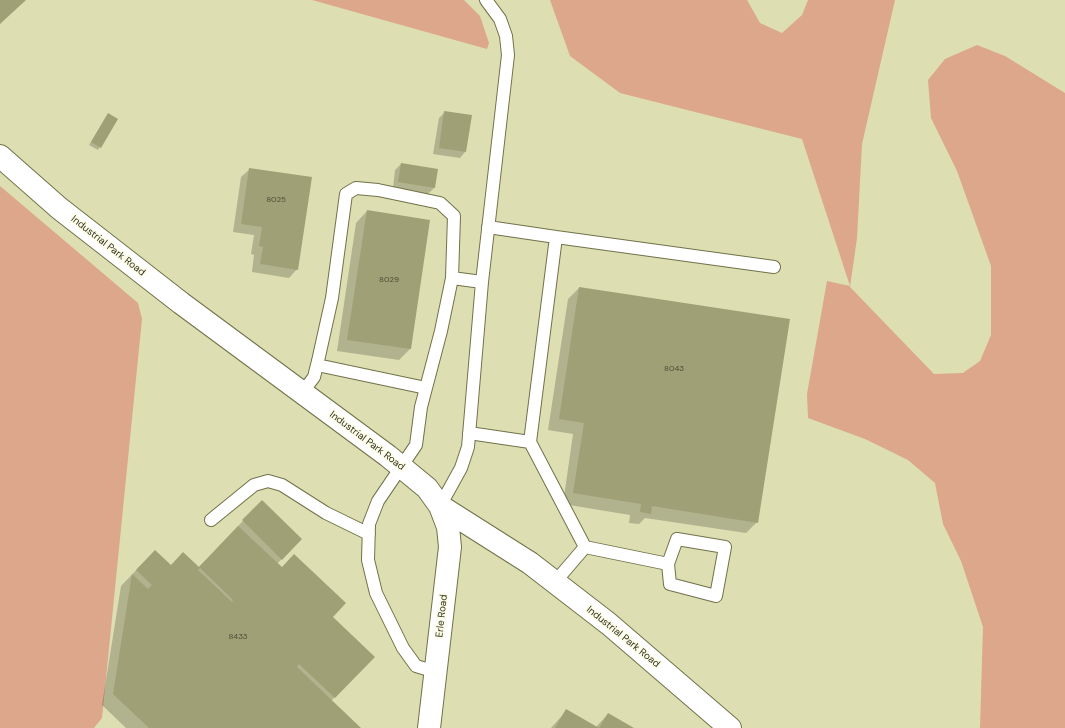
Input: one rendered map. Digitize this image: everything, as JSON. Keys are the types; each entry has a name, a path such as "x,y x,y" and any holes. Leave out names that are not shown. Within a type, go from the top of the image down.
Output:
{"street":[{"name":"Industrial Park Road","path":"0,156 77,222 181,303 401,467 427,488 440,506 530,564 610,624 730,728"},
{"name":"Erle Road","path":"429,728 450,548 448,527 440,506"}],"lane":[{"path":"440,506 461,468 468,447 482,282 508,55 506,36 500,19 486,0"},
{"path":"302,393 314,377 332,298 346,194 356,188 378,190 440,203 454,216 452,278 441,331 421,407 416,445 378,501 369,524 368,560 376,593 403,648 416,666 436,672"},
{"path":"488,228 774,267"},
{"path":"556,237 530,442 585,547"},
{"path":"452,278 482,282"},
{"path":"317,365 426,388"},
{"path":"469,433 530,442"},
{"path":"211,520 254,485 268,481 282,485 326,513 369,534"},
{"path":"677,539 725,547 716,596 670,584 668,564 677,539"},
{"path":"585,547 668,564"},
{"path":"555,582 585,547"}],"shaded area":[{"path":"312,0 464,0 480,16 489,43 487,49"},
{"path":"550,0 747,0 760,23 782,33 802,15 808,0 895,0 862,144 857,238 850,287 934,374 963,373 980,361 991,335 991,266 957,171 931,118 928,80 945,59 977,45 1005,56 1065,93 1065,728 980,728 983,627 961,561 943,524 935,483 908,460 865,439 808,418 807,394 827,281 850,286 802,139 620,93 570,56"},
{"path":"0,186 138,303 142,319 102,718 94,728 0,728"}],"building":[{"path":"0,0 26,0 0,24"},
{"path":"444,111 472,115 466,152 439,148"},
{"path":"108,113 118,119 101,148 91,142"},
{"path":"401,163 438,169 435,188 398,182"},
{"path":"249,168 312,177 298,270 260,264 263,247 259,246 262,227 241,224"},
{"path":"367,210 430,220 411,349 347,340"},
{"path":"579,287 790,319 758,523 652,506 651,514 640,512 641,504 573,493 584,423 559,419"},
{"path":"262,500 302,539 282,560 242,520"},
{"path":"238,526 282,567 294,554 346,603 333,617 375,657 335,698 299,664 297,667 361,728 149,728 113,694 132,574 148,589 152,585 136,570 155,550 171,565 183,552 199,567","holes":["200,568 233,600 232,602 198,570"]},
{"path":"566,709 599,728 555,728"},
{"path":"608,713 634,728 599,728"}]}
